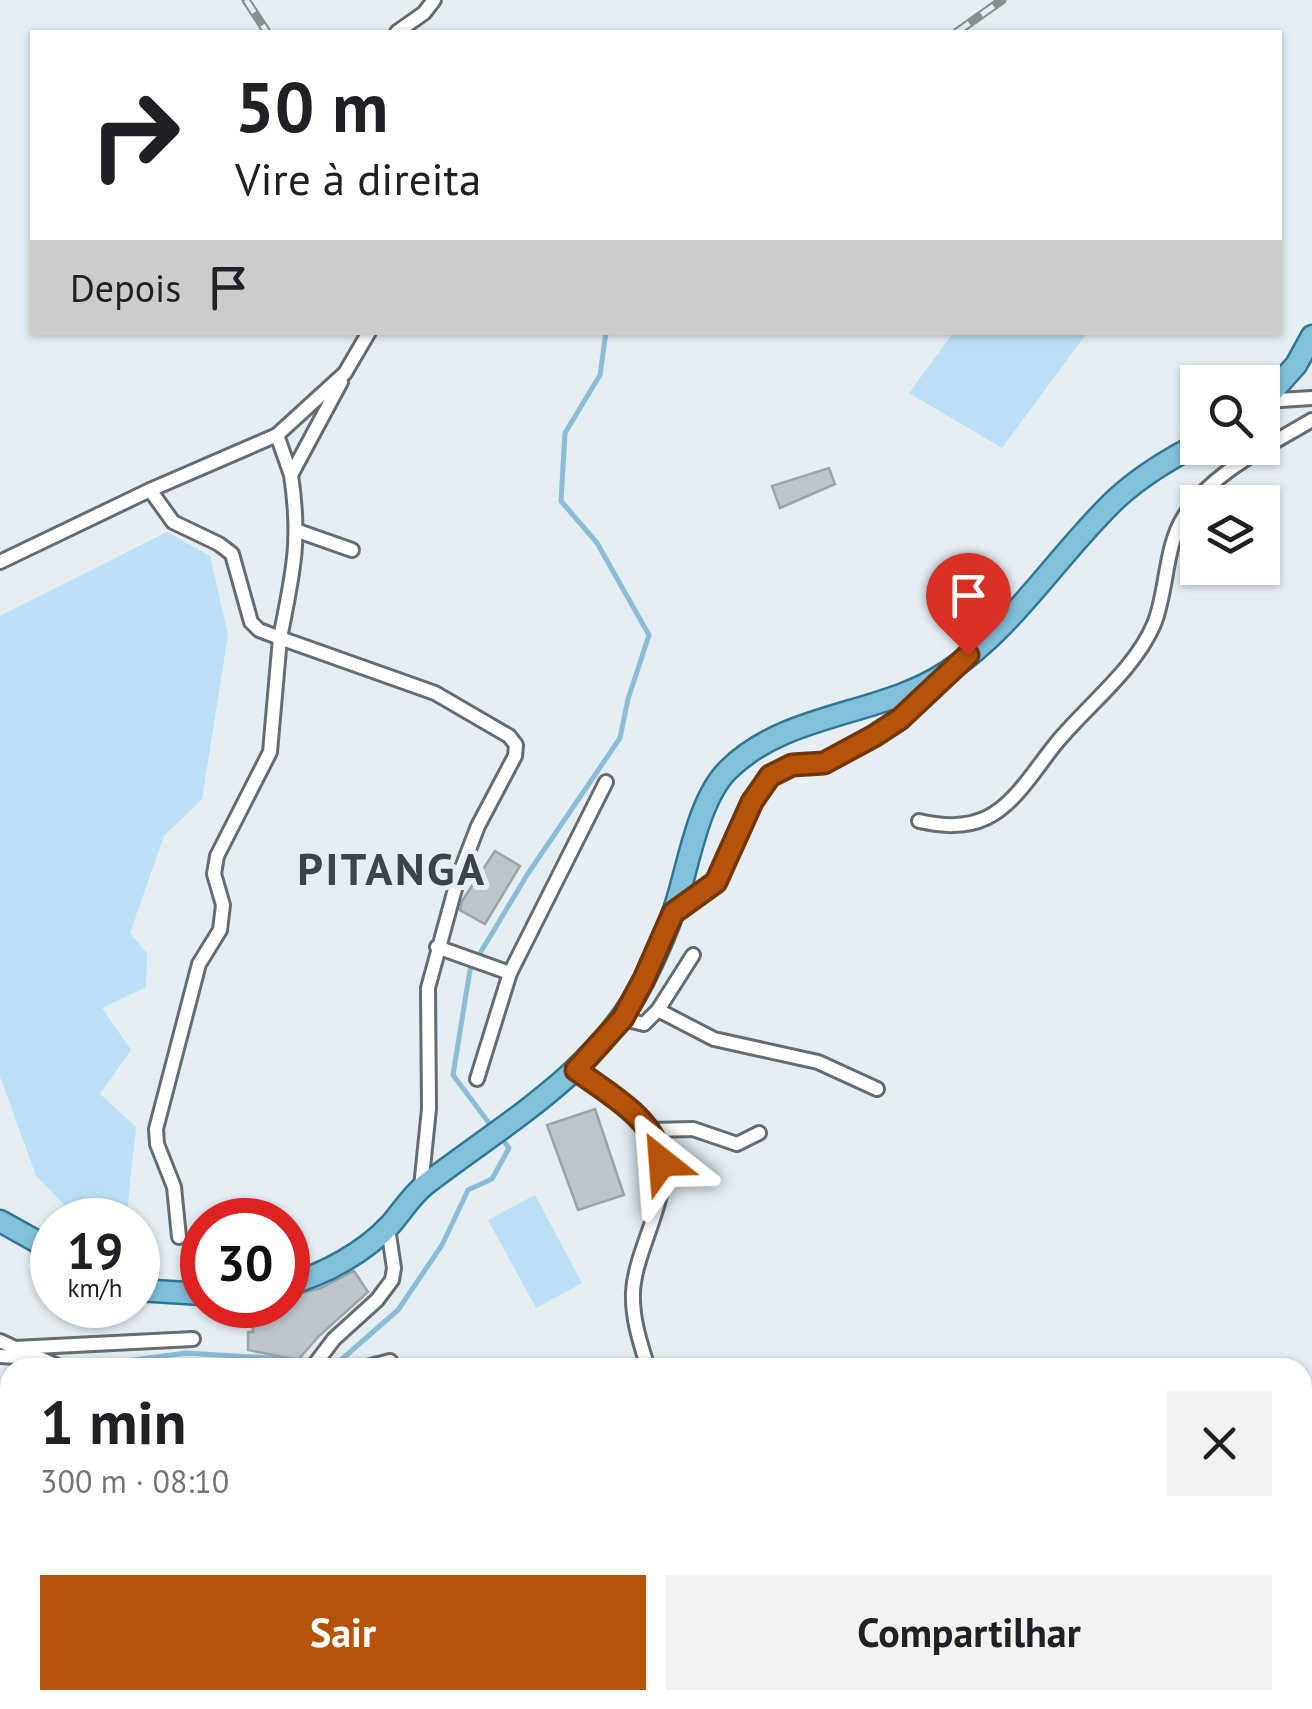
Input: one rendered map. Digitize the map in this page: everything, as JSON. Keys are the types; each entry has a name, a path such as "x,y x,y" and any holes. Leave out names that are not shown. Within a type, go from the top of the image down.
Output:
{"main road":[{"path":"1280,383 1296,365 1312,336"},
{"path":"310,1275 337,1265 388,1228 421,1187 462,1160 576,1070 623,1018 673,913 705,810 725,773 750,751 790,731 900,695 946,673 991,638 1115,500 1157,465 1180,453"},
{"path":"0,1221 30,1238"}],"street":[{"path":"400,30 424,13 434,0"},
{"path":"291,475 367,335"},
{"path":"0,562 150,490 278,435 346,373"},
{"path":"1280,401 1312,398"},
{"path":"919,822 968,825 989,817 1006,804 1134,657 1153,626 1172,543 1184,515 1202,494 1243,461 1312,420"},
{"path":"179,1237 174,1187 157,1144 156,1129 199,964 220,930 223,906 214,874 217,856 270,752 280,638 296,564 298,531 291,475 278,435"},
{"path":"150,490 174,522 232,554 252,622 259,630 435,693 510,736 516,745 516,756 478,826 458,878 428,988 430,1109 421,1187"},
{"path":"298,531 352,550"},
{"path":"673,913 716,882 752,802 770,776 792,765 824,763 858,746 900,719 946,673"},
{"path":"477,1078 510,973 606,782"},
{"path":"437,947 510,973"},
{"path":"623,1018 644,1024 658,1010 693,955"},
{"path":"658,1010 714,1039 818,1062 877,1089"},
{"path":"576,1070 628,1109 660,1144 660,1200 633,1289 635,1328 645,1358"},
{"path":"651,1130 693,1129 737,1144 758,1133"},
{"path":"320,1358 392,1280 388,1228"},
{"path":"15,1348 192,1339"},
{"path":"0,1341 42,1358"}],"shaded area":[{"path":"951,335 1086,335 1002,448 909,393"},
{"path":"167,532 210,556 228,635 202,799 164,836 130,933 147,953 146,987 102,1008 131,1050 100,1094 136,1127 128,1198 58,1198 36,1176 0,1076 0,616"},
{"path":"535,1195 582,1283 536,1308 488,1220"}],"building":[{"path":"829,468 835,484 780,508 772,486"},
{"path":"495,851 520,866 485,924 460,910"},
{"path":"595,1109 624,1195 578,1210 547,1125"},
{"path":"354,1271 368,1292 300,1358 248,1350 248,1332 253,1332 253,1328 310,1328 310,1291"}],"waterway":[{"path":"492,1127 453,1075 470,970 527,875 620,738 649,635 597,543 561,501 565,433 600,375 606,335"},
{"path":"343,1358 398,1310 442,1245 468,1190 492,1179 509,1148 499,1135"},
{"path":"148,1358 186,1353 270,1358"}],"railway":[{"path":"246,0 266,30"},
{"path":"960,30 1002,0"}],"district":[{"name":"PITANGA","path":"392,868"}],"route":[{"path":"662,1162 660,1144 651,1130 576,1070 623,1018 673,913 720,876 738,830 770,776 779,768 824,763 874,736 900,719 968,655"}]}
